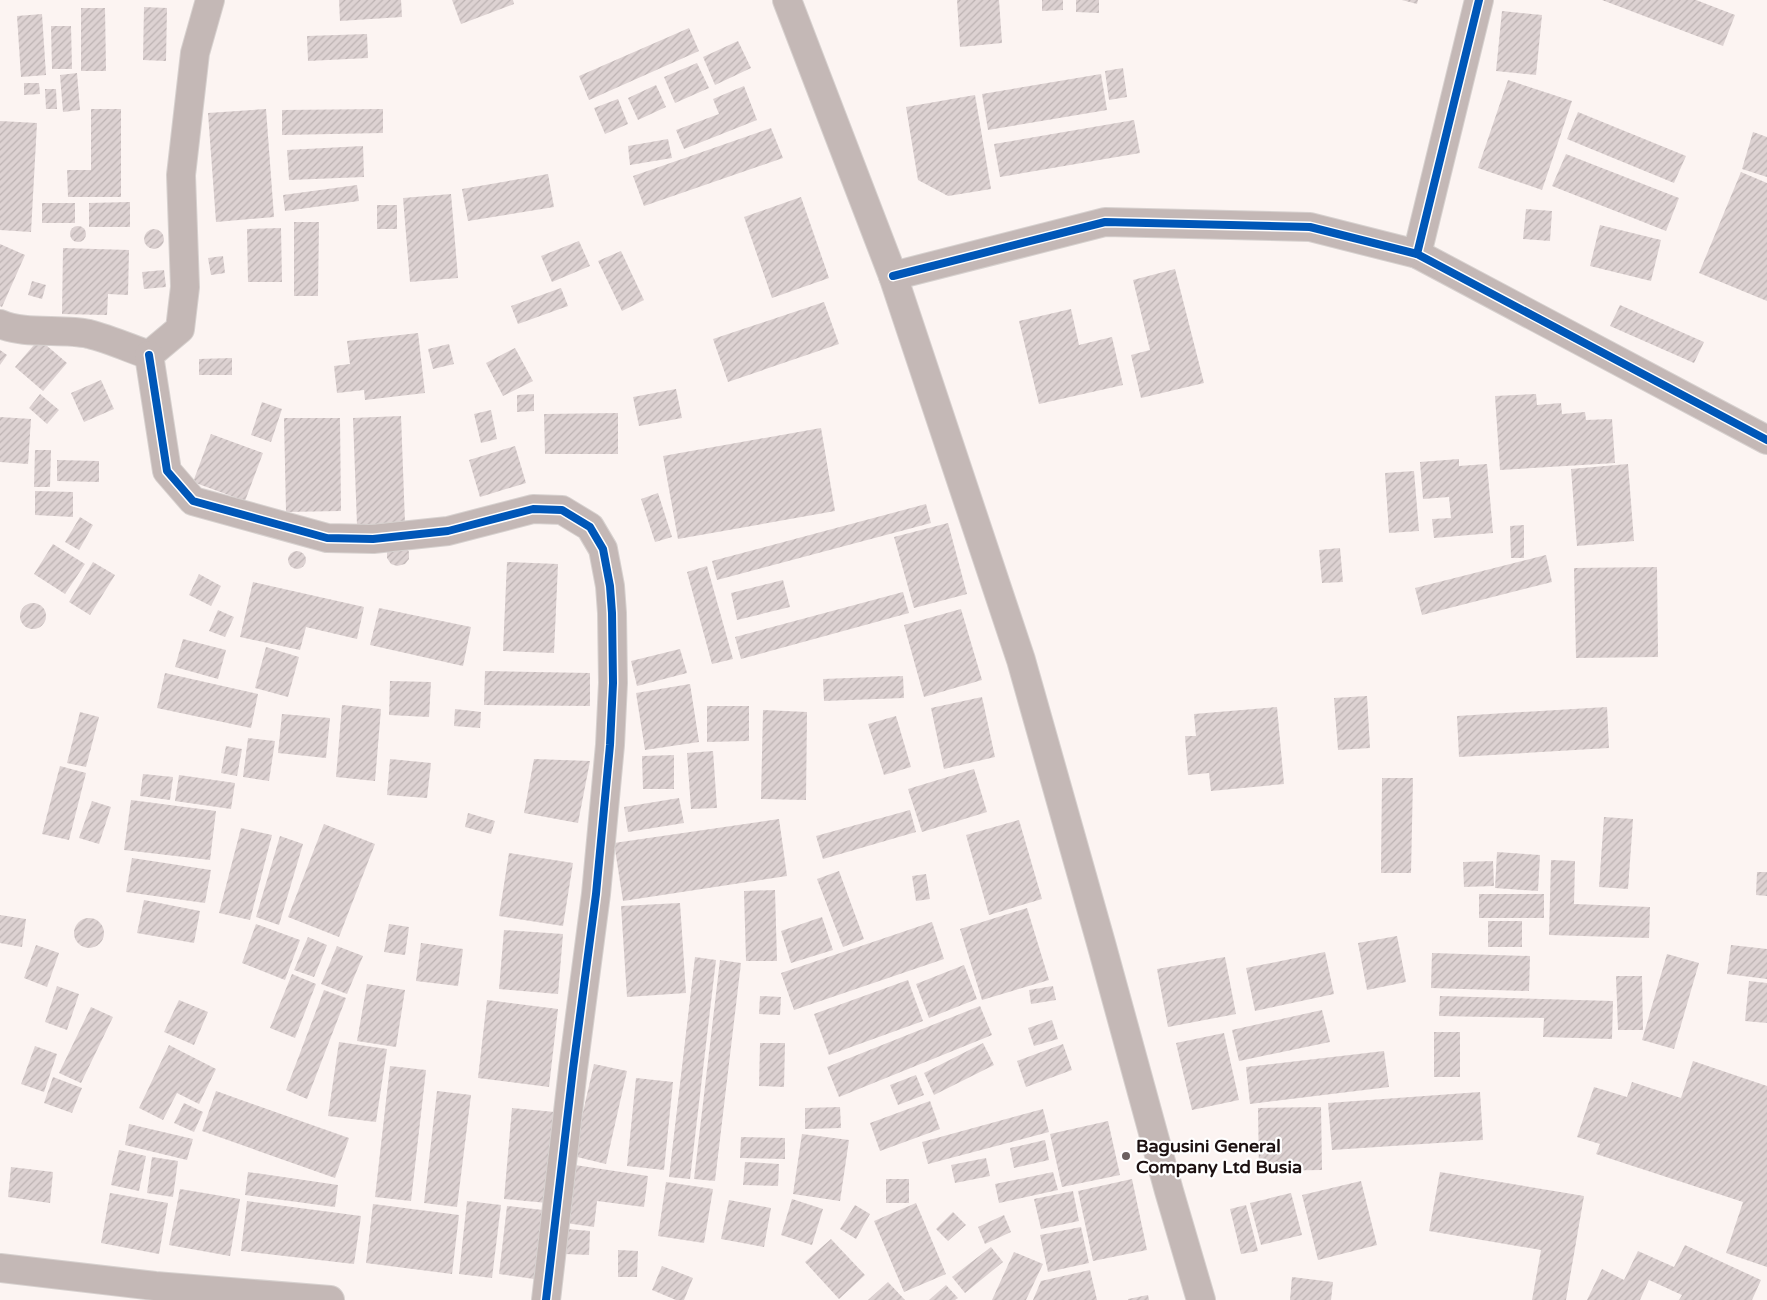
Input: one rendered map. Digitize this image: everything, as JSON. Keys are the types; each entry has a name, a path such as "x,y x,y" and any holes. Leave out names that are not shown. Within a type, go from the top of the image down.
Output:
{"street":[{"path":"149,355 180,329 185,287 181,175 195,53 210,0"},
{"path":"787,0 893,276 1020,660 1201,1300"},
{"path":"1417,254 1479,0"},
{"path":"893,276 1105,222 1310,227 1417,254 1767,440"},
{"path":"0,324 11,329 89,334 149,355"},
{"path":"149,355 167,471 193,501 327,538 373,539 448,531 533,509 562,510 590,527 603,549 610,586 612,614 613,683 610,745 596,894 546,1300"},
{"path":"0,1268 155,1286 330,1300"}],"building":[{"path":"339,0 401,0 402,17 340,21"},
{"path":"452,0 513,0 514,4 461,24"},
{"path":"957,0 999,0 1002,43 960,47"},
{"path":"1042,0 1063,0 1063,10 1042,11"},
{"path":"1076,0 1099,0 1099,13 1076,12"},
{"path":"1402,0 1418,0 1417,4"},
{"path":"1602,0 1696,0 1735,15 1723,46"},
{"path":"144,7 167,8 166,61 143,60"},
{"path":"81,8 105,8 106,71 81,71"},
{"path":"1502,11 1542,15 1536,75 1496,71"},
{"path":"42,14 46,75 21,77 17,16"},
{"path":"51,26 71,26 72,69 52,69"},
{"path":"689,28 699,51 589,100 579,76"},
{"path":"367,34 368,58 308,61 307,36"},
{"path":"738,41 751,68 715,85 703,57"},
{"path":"697,63 709,88 675,103 664,77"},
{"path":"1123,68 1127,97 1109,100 1105,71"},
{"path":"77,73 80,110 63,112 60,75"},
{"path":"1101,74 1107,110 988,130 982,94"},
{"path":"1508,80 1572,101 1542,190 1478,168"},
{"path":"24,83 39,83 40,94 24,95"},
{"path":"656,85 666,107 638,120 628,98"},
{"path":"744,86 757,120 684,149 676,130 719,114 713,99"},
{"path":"45,89 56,89 57,109 46,109"},
{"path":"975,95 991,189 948,196 918,180 906,107"},
{"path":"618,99 628,124 605,134 594,108"},
{"path":"91,109 121,109 121,197 68,197 67,170 91,170"},
{"path":"266,109 274,217 216,222 208,113"},
{"path":"383,109 383,133 282,135 282,110"},
{"path":"1578,112 1686,156 1674,183 1567,139"},
{"path":"1134,120 1140,153 1000,177 994,144"},
{"path":"0,121 37,123 31,232 0,230"},
{"path":"771,128 783,158 644,206 633,176"},
{"path":"1753,132 1767,137 1767,177 1742,169"},
{"path":"668,139 672,158 630,165 628,146"},
{"path":"363,146 364,177 289,180 287,150"},
{"path":"1566,154 1679,198 1666,231 1552,186"},
{"path":"1741,172 1767,183 1767,301 1699,273"},
{"path":"548,174 554,207 468,221 462,189"},
{"path":"357,185 359,201 285,211 283,195"},
{"path":"451,194 458,278 410,282 403,198"},
{"path":"801,197 829,278 772,298 744,217"},
{"path":"130,202 130,227 89,227 89,203"},
{"path":"42,203 75,203 75,223 42,223"},
{"path":"377,205 397,205 397,229 377,229"},
{"path":"1526,209 1552,211 1550,241 1523,239"},
{"path":"294,222 319,222 318,296 294,296"},
{"path":"1600,225 1661,240 1651,281 1590,266"},
{"path":"78,226 86,234 78,242 70,234"},
{"path":"281,228 282,282 248,282 247,229"},
{"path":"154,229 161,232 164,239 161,246 154,249 147,246 144,239 147,232"},
{"path":"579,241 590,266 552,282 541,256"},
{"path":"0,244 25,255 2,307 0,306"},
{"path":"63,248 129,250 128,295 108,294 107,315 62,314"},
{"path":"621,251 644,300 622,311 598,261"},
{"path":"223,256 225,273 211,275 208,258"},
{"path":"1175,269 1204,383 1141,398 1131,355 1150,350 1133,280"},
{"path":"164,270 166,287 144,289 142,272"},
{"path":"32,281 46,285 42,299 28,295"},
{"path":"561,288 568,306 518,324 511,306"},
{"path":"824,302 839,344 728,382 713,339"},
{"path":"1620,305 1704,342 1694,363 1610,326"},
{"path":"1071,309 1079,345 1112,337 1123,385 1039,404 1019,321"},
{"path":"418,333 425,393 365,400 364,390 337,393 334,366 350,364 347,341"},
{"path":"39,339 67,363 43,391 15,367"},
{"path":"449,344 454,364 433,369 428,349"},
{"path":"515,348 533,381 503,396 486,363"},
{"path":"0,350 7,355 0,365"},
{"path":"232,358 232,375 199,375 199,359"},
{"path":"101,380 114,409 84,422 71,393"},
{"path":"676,389 682,418 639,426 633,397"},
{"path":"40,394 59,410 47,424 29,408"},
{"path":"534,394 534,411 517,412 517,395"},
{"path":"1536,394 1537,405 1561,403 1562,414 1585,412 1586,420 1612,419 1615,463 1500,470 1495,396"},
{"path":"262,402 282,409 271,442 251,435"},
{"path":"491,410 497,439 481,443 474,414"},
{"path":"618,413 618,454 545,454 544,414"},
{"path":"401,416 405,523 357,525 353,418"},
{"path":"0,417 31,419 28,464 0,462"},
{"path":"284,418 340,418 341,511 286,512"},
{"path":"821,428 835,511 678,539 663,456"},
{"path":"211,434 263,453 245,501 193,482"},
{"path":"515,446 526,483 480,497 469,460"},
{"path":"35,450 51,450 50,487 34,487"},
{"path":"1459,459 1459,466 1487,464 1493,533 1434,538 1432,519 1451,518 1449,497 1423,499 1420,462"},
{"path":"57,460 99,461 99,482 57,481"},
{"path":"1628,464 1634,541 1577,546 1571,469"},
{"path":"1414,471 1419,531 1389,533 1385,473"},
{"path":"35,491 73,492 73,517 35,515"},
{"path":"658,493 672,537 655,542 641,499"},
{"path":"926,504 931,523 717,580 712,561"},
{"path":"80,517 93,525 79,550 65,542"},
{"path":"948,523 967,594 914,608 894,537"},
{"path":"1524,525 1524,558 1511,558 1510,526"},
{"path":"53,544 85,564 65,594 34,574"},
{"path":"406,546 409,552 409,559 405,564 397,566 391,564 387,558 387,550"},
{"path":"1340,548 1343,582 1322,583 1319,550"},
{"path":"297,551 303,554 306,560 303,566 297,569 291,566 288,560 291,554"},
{"path":"1546,555 1552,582 1422,615 1415,588"},
{"path":"93,562 115,575 90,615 69,602"},
{"path":"507,562 558,564 554,653 503,651"},
{"path":"707,566 733,659 712,664 687,572"},
{"path":"1657,567 1658,657 1576,658 1574,568"},
{"path":"199,574 221,586 211,606 189,595"},
{"path":"783,580 790,607 737,620 731,593"},
{"path":"253,582 364,607 357,639 306,627 300,650 240,637"},
{"path":"903,592 909,613 741,659 735,637"},
{"path":"33,603 42,607 46,616 42,625 33,629 24,625 20,616 24,607"},
{"path":"379,608 471,627 463,666 370,645"},
{"path":"961,609 982,680 924,697 904,625"},
{"path":"218,610 234,617 225,637 209,631"},
{"path":"183,639 226,650 218,679 175,667"},
{"path":"266,647 299,657 288,697 255,688"},
{"path":"680,649 687,673 637,686 631,661"},
{"path":"485,671 590,673 590,706 484,705"},
{"path":"165,673 258,694 251,728 157,708"},
{"path":"903,676 904,698 824,701 823,679"},
{"path":"390,681 431,682 429,717 389,715"},
{"path":"690,684 699,742 645,750 636,693"},
{"path":"1367,696 1370,748 1338,750 1334,698"},
{"path":"982,697 995,757 944,769 931,708"},
{"path":"342,705 381,709 375,781 336,777"},
{"path":"707,706 749,706 749,741 707,742"},
{"path":"1277,707 1284,784 1211,791 1209,773 1188,775 1185,736 1196,736 1194,714"},
{"path":"1607,707 1609,748 1459,757 1457,716"},
{"path":"455,709 481,712 480,728 454,726"},
{"path":"763,710 807,712 806,800 761,799"},
{"path":"80,712 99,717 86,767 67,763"},
{"path":"282,714 330,718 326,758 278,753"},
{"path":"896,716 911,767 884,775 868,724"},
{"path":"248,738 275,741 269,781 243,777"},
{"path":"226,746 242,749 237,776 221,773"},
{"path":"713,751 717,808 691,809 687,753"},
{"path":"674,755 674,789 643,789 642,756"},
{"path":"390,759 431,763 427,798 387,795"},
{"path":"534,759 590,761 578,823 524,813"},
{"path":"60,766 86,773 69,840 42,834"},
{"path":"974,769 987,812 922,832 908,789"},
{"path":"143,774 173,777 170,800 140,796"},
{"path":"179,775 235,783 231,809 175,801"},
{"path":"1382,778 1413,778 1411,873 1381,873"},
{"path":"679,798 684,823 628,832 624,807"},
{"path":"131,800 216,811 210,860 124,850"},
{"path":"92,801 111,807 99,844 79,838"},
{"path":"910,810 916,832 823,859 816,836"},
{"path":"468,813 495,821 491,834 465,827"},
{"path":"1604,817 1633,819 1628,889 1599,887"},
{"path":"779,819 787,876 623,901 614,843"},
{"path":"1019,820 1042,899 989,915 966,835"},
{"path":"324,824 375,844 339,937 288,917"},
{"path":"241,828 272,835 250,920 219,913"},
{"path":"280,836 303,844 279,925 256,917"},
{"path":"1497,852 1540,855 1538,891 1495,888"},
{"path":"509,853 573,863 563,926 499,916"},
{"path":"132,858 211,870 205,903 126,892"},
{"path":"1551,860 1575,861 1574,904 1650,907 1649,938 1549,935"},
{"path":"1493,861 1494,886 1464,887 1463,862"},
{"path":"839,871 864,939 843,947 817,879"},
{"path":"1757,872 1767,872 1767,896 1756,895"},
{"path":"926,874 930,899 916,901 912,876"},
{"path":"775,890 777,961 746,961 744,891"},
{"path":"1479,894 1544,894 1544,918 1479,918"},
{"path":"144,900 200,911 194,943 137,933"},
{"path":"680,903 686,993 627,997 621,906"},
{"path":"1027,908 1049,980 982,1000 960,929"},
{"path":"0,915 26,919 22,947 0,943"},
{"path":"822,917 833,950 791,963 781,931"},
{"path":"89,918 100,922 104,933 100,944 89,948 78,944 74,933 78,922"},
{"path":"1488,921 1522,921 1522,947 1488,947"},
{"path":"932,922 944,959 794,1010 781,973"},
{"path":"256,924 300,940 285,980 242,963"},
{"path":"389,924 409,927 405,955 384,952"},
{"path":"504,930 563,934 558,994 499,989"},
{"path":"1397,936 1406,982 1367,990 1358,943"},
{"path":"308,937 327,945 314,977 294,970"},
{"path":"421,943 463,949 458,986 416,981"},
{"path":"36,945 59,953 47,987 24,978"},
{"path":"1731,945 1767,949 1767,979 1727,974"},
{"path":"337,946 363,956 347,994 321,984"},
{"path":"1325,952 1334,994 1255,1011 1246,968"},
{"path":"1432,953 1530,956 1529,991 1431,988"},
{"path":"1667,954 1699,963 1674,1049 1642,1040"},
{"path":"695,957 716,960 690,1179 669,1177"},
{"path":"1225,957 1236,1014 1168,1027 1157,969"},
{"path":"720,960 741,963 715,1181 694,1179"},
{"path":"964,965 977,999 929,1018 916,984"},
{"path":"292,974 316,984 295,1038 270,1028"},
{"path":"1616,976 1642,976 1643,1030 1618,1030"},
{"path":"908,980 923,1021 829,1055 814,1014"},
{"path":"1749,981 1767,983 1767,1023 1745,1021"},
{"path":"367,984 405,990 396,1047 357,1041"},
{"path":"57,986 79,994 67,1030 45,1022"},
{"path":"1053,986 1056,1000 1031,1004 1029,990"},
{"path":"324,990 346,998 307,1099 286,1090"},
{"path":"760,996 781,997 780,1015 759,1014"},
{"path":"1440,996 1613,1001 1612,1039 1543,1037 1544,1018 1439,1016"},
{"path":"179,1000 208,1012 194,1045 164,1032"},
{"path":"487,1000 558,1009 549,1087 478,1078"},
{"path":"980,1006 992,1035 839,1097 827,1067"},
{"path":"91,1007 113,1017 81,1083 59,1073"},
{"path":"1322,1010 1330,1042 1239,1061 1232,1030"},
{"path":"1052,1020 1058,1039 1034,1046 1028,1028"},
{"path":"1434,1032 1460,1032 1460,1077 1434,1077"},
{"path":"1224,1033 1239,1100 1192,1110 1176,1043"},
{"path":"339,1042 387,1049 376,1122 328,1116"},
{"path":"760,1043 785,1043 784,1087 759,1086"},
{"path":"983,1043 994,1065 934,1095 924,1073"},
{"path":"1063,1044 1072,1070 1026,1087 1017,1061"},
{"path":"169,1045 216,1069 199,1104 177,1093 163,1120 139,1108"},
{"path":"35,1046 57,1054 44,1092 21,1084"},
{"path":"1384,1051 1389,1087 1250,1104 1246,1067"},
{"path":"1693,1061 1767,1086 1767,1267 1726,1253 1743,1202 1596,1154 1600,1144 1577,1137 1594,1087 1627,1097 1632,1082 1681,1098"},
{"path":"594,1064 627,1071 606,1164 573,1156"},
{"path":"390,1066 426,1070 411,1201 375,1197"},
{"path":"916,1075 924,1095 898,1105 890,1085"},
{"path":"53,1077 82,1088 72,1113 44,1103"},
{"path":"636,1078 673,1082 664,1170 627,1166"},
{"path":"216,1091 349,1138 335,1178 202,1131"},
{"path":"437,1091 471,1095 457,1207 424,1203"},
{"path":"1480,1092 1483,1140 1332,1150 1328,1103"},
{"path":"930,1101 940,1129 880,1151 870,1123"},
{"path":"184,1103 203,1112 194,1132 174,1123"},
{"path":"840,1107 841,1128 805,1129 805,1108"},
{"path":"1321,1107 1322,1170 1259,1171 1258,1108"},
{"path":"512,1108 555,1112 547,1203 504,1199"},
{"path":"1043,1109 1049,1132 928,1164 922,1142"},
{"path":"1108,1121 1120,1175 1062,1187 1050,1134"},
{"path":"129,1124 193,1139 187,1160 125,1145"},
{"path":"802,1134 849,1140 840,1201 793,1194"},
{"path":"741,1137 785,1138 785,1159 740,1158"},
{"path":"1045,1140 1049,1160 1014,1168 1010,1148"},
{"path":"119,1150 146,1156 139,1191 111,1185"},
{"path":"152,1157 178,1161 173,1197 147,1193"},
{"path":"986,1158 990,1176 955,1183 951,1165"},
{"path":"745,1162 779,1164 778,1186 743,1185"},
{"path":"575,1165 648,1176 644,1207 597,1201 594,1227 566,1223"},
{"path":"11,1167 53,1172 50,1203 8,1197"},
{"path":"248,1172 338,1185 335,1207 245,1195"},
{"path":"1053,1172 1058,1190 999,1203 995,1184"},
{"path":"1440,1172 1584,1196 1566,1300 1532,1300 1541,1250 1429,1231"},
{"path":"886,1179 909,1179 909,1203 886,1203"},
{"path":"1132,1179 1147,1250 1093,1261 1078,1191"},
{"path":"1361,1181 1377,1245 1318,1260 1302,1195"},
{"path":"666,1182 713,1189 704,1243 658,1236"},
{"path":"180,1189 240,1199 230,1256 169,1245"},
{"path":"1073,1191 1079,1221 1041,1229 1034,1199"},
{"path":"110,1193 168,1203 159,1254 101,1243"},
{"path":"1291,1193 1302,1235 1261,1245 1250,1203"},
{"path":"792,1199 823,1209 812,1245 781,1235"},
{"path":"729,1200 771,1208 764,1247 721,1239"},
{"path":"247,1201 361,1216 354,1264 241,1251"},
{"path":"467,1201 501,1205 492,1278 459,1274"},
{"path":"916,1203 946,1274 904,1292 874,1221"},
{"path":"373,1204 459,1215 452,1274 366,1263"},
{"path":"855,1205 870,1214 856,1239 840,1229"},
{"path":"1246,1205 1258,1251 1241,1254 1230,1209"},
{"path":"507,1206 543,1210 534,1279 499,1274"},
{"path":"953,1212 966,1225 948,1241 936,1229"},
{"path":"1004,1215 1011,1232 985,1244 978,1227"},
{"path":"1081,1227 1089,1263 1048,1272 1040,1235"},
{"path":"567,1229 590,1231 589,1255 565,1254"},
{"path":"831,1239 865,1275 839,1299 805,1262"},
{"path":"1685,1245 1761,1280 1752,1300 1679,1300 1682,1295 1649,1280 1640,1300 1587,1300 1602,1269 1624,1280 1638,1251 1674,1267"},
{"path":"991,1247 1003,1262 965,1293 952,1277"},
{"path":"618,1250 638,1251 637,1277 618,1277"},
{"path":"1014,1252 1043,1264 1026,1300 992,1300"},
{"path":"662,1266 693,1278 684,1300 676,1300 652,1290"},
{"path":"1090,1270 1097,1300 1033,1300 1041,1281"},
{"path":"1292,1277 1333,1282 1331,1300 1290,1300"},
{"path":"888,1282 905,1300 868,1300"},
{"path":"946,1285 958,1298 955,1300 929,1300"},
{"path":"1148,1295 1149,1300 1128,1300 1128,1299"}],"cycle path":[{"path":"1479,0 1417,254 1767,440"},
{"path":"893,276 1105,222 1310,227 1417,254"},
{"path":"149,355 167,471 193,501 327,538 373,539 448,531 533,509 562,510 590,527 603,549 610,586 612,613 613,683 610,745 596,894 546,1300"}],"place":[{"name":"Bagusini General Company Ltd Busia","path":"1126,1156"}]}
